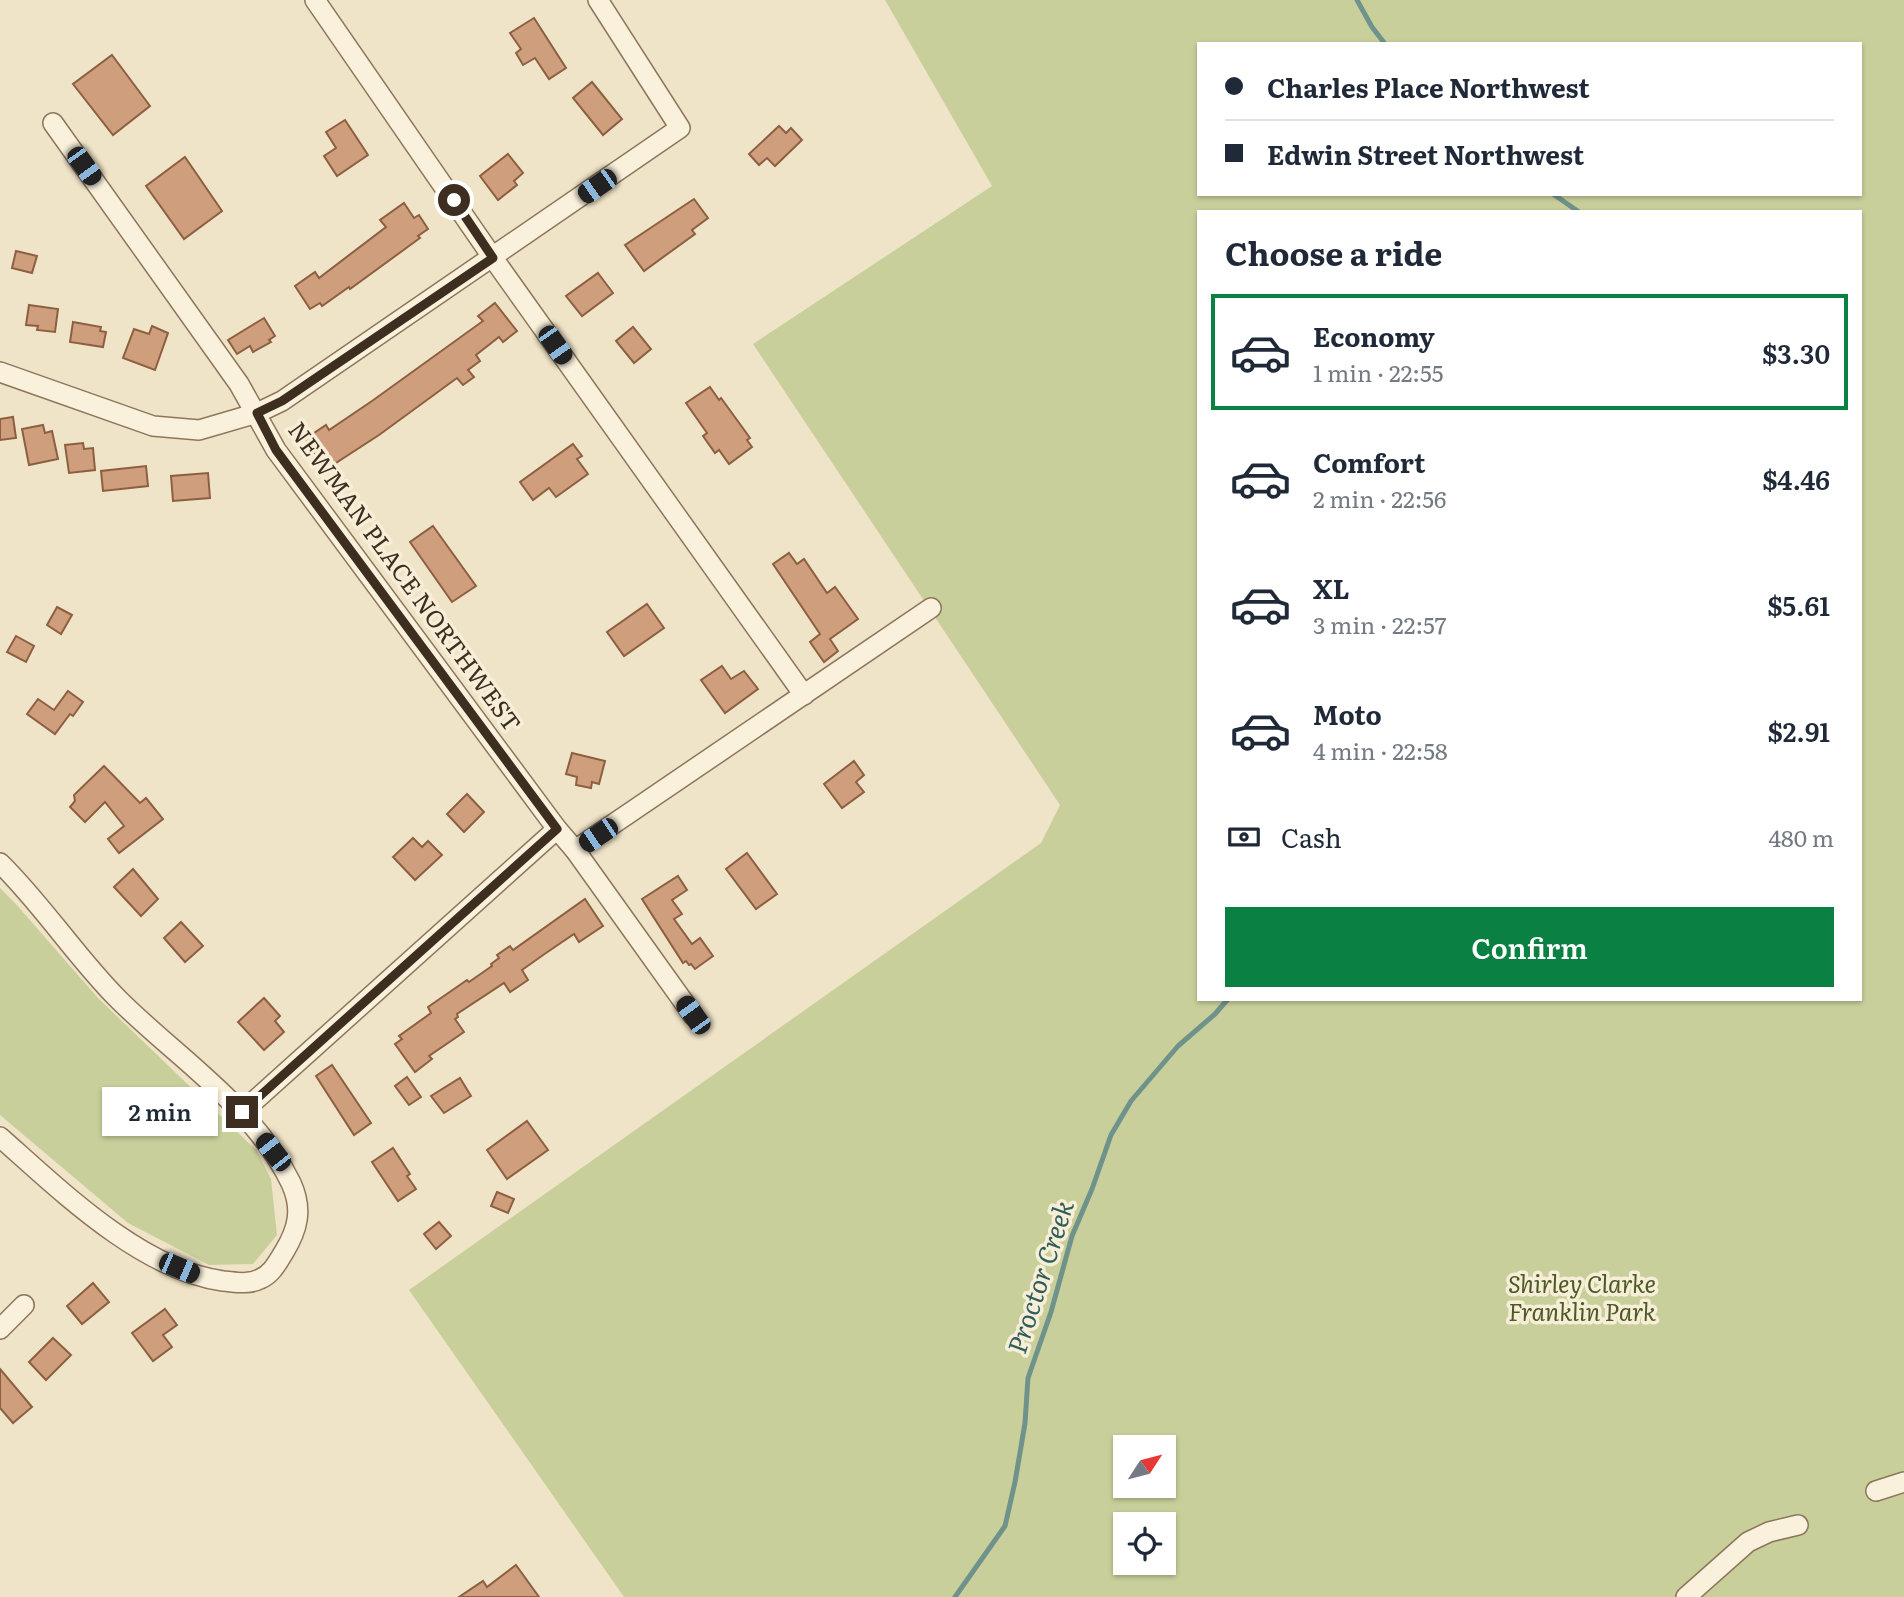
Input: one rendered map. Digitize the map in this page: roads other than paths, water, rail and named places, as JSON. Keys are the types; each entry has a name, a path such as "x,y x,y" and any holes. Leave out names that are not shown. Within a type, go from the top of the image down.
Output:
{"street":[{"path":"315,0 493,258 804,695"},
{"path":"0,372 153,426 200,430 257,413 282,401 680,128 598,0"},
{"name":"NEWMAN PLACE NORTHWEST","path":"53,123 239,384 276,450 575,850 693,1015"},
{"path":"575,850 931,608"},
{"path":"242,1112 557,829"},
{"path":"0,863 20,883 116,998 242,1112 273,1152 292,1184 298,1218 294,1235 271,1272 259,1280 244,1283 203,1278 156,1259 108,1228 68,1197 0,1136"},
{"path":"0,1329 24,1305"},
{"path":"1876,1491 1904,1482"},
{"path":"1686,1597 1748,1542 1769,1532 1798,1525"}],"waterway":[{"name":"Proctor Creek","path":"1357,0 1383,42"},
{"name":"Proctor Creek","path":"1556,196 1576,210"},
{"name":"Proctor Creek","path":"955,1597 1005,1526 1025,1423 1028,1378 1051,1312 1072,1236 1111,1135 1131,1101 1178,1046 1226,1001"}],"park label":[{"name":"Shirley Clarke Franklin Park","path":"1582,1299"}]}
